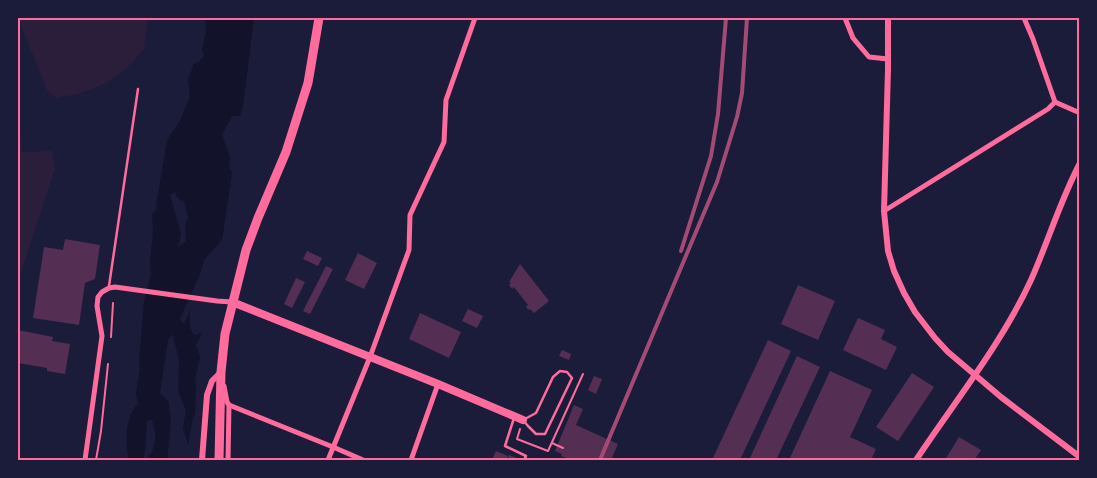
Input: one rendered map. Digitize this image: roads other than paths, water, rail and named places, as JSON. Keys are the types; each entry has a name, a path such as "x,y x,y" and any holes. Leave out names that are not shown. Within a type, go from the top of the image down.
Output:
{"highway":[{"path":"218,460 221,372 225,334 232,302 246,250 286,152 299,114 308,83 319,18"}],"main road":[{"path":"232,302 523,420"}],"street":[{"path":"328,460 370,357 409,250 410,215 444,142 446,100 475,18"},
{"path":"845,18 853,38 869,57 888,59"},
{"path":"888,18 884,211 888,251 894,271 915,312 948,352 1001,397 1080,457"},
{"path":"1024,18 1055,102 1080,113"},
{"path":"884,211 1048,109 1055,102"},
{"path":"916,460 976,374 1016,309 1031,280 1057,213 1080,164"},
{"path":"85,460 102,336 97,306 98,297 102,292 115,287 232,302"},
{"path":"221,372 229,404 228,460"},
{"path":"202,460 208,396 212,381 221,372"},
{"path":"411,460 438,384"},
{"path":"229,404 362,460"}],"lane":[{"path":"109,288 138,89"},
{"path":"560,372 567,372 572,378 545,434 536,434 523,420 536,413 553,377 560,372"},
{"path":"514,416 505,446 526,456 524,460"}],"railway":[{"path":"681,251 711,156 718,114 726,18"},
{"path":"600,460 717,182 737,117 742,93 747,18"}]}
